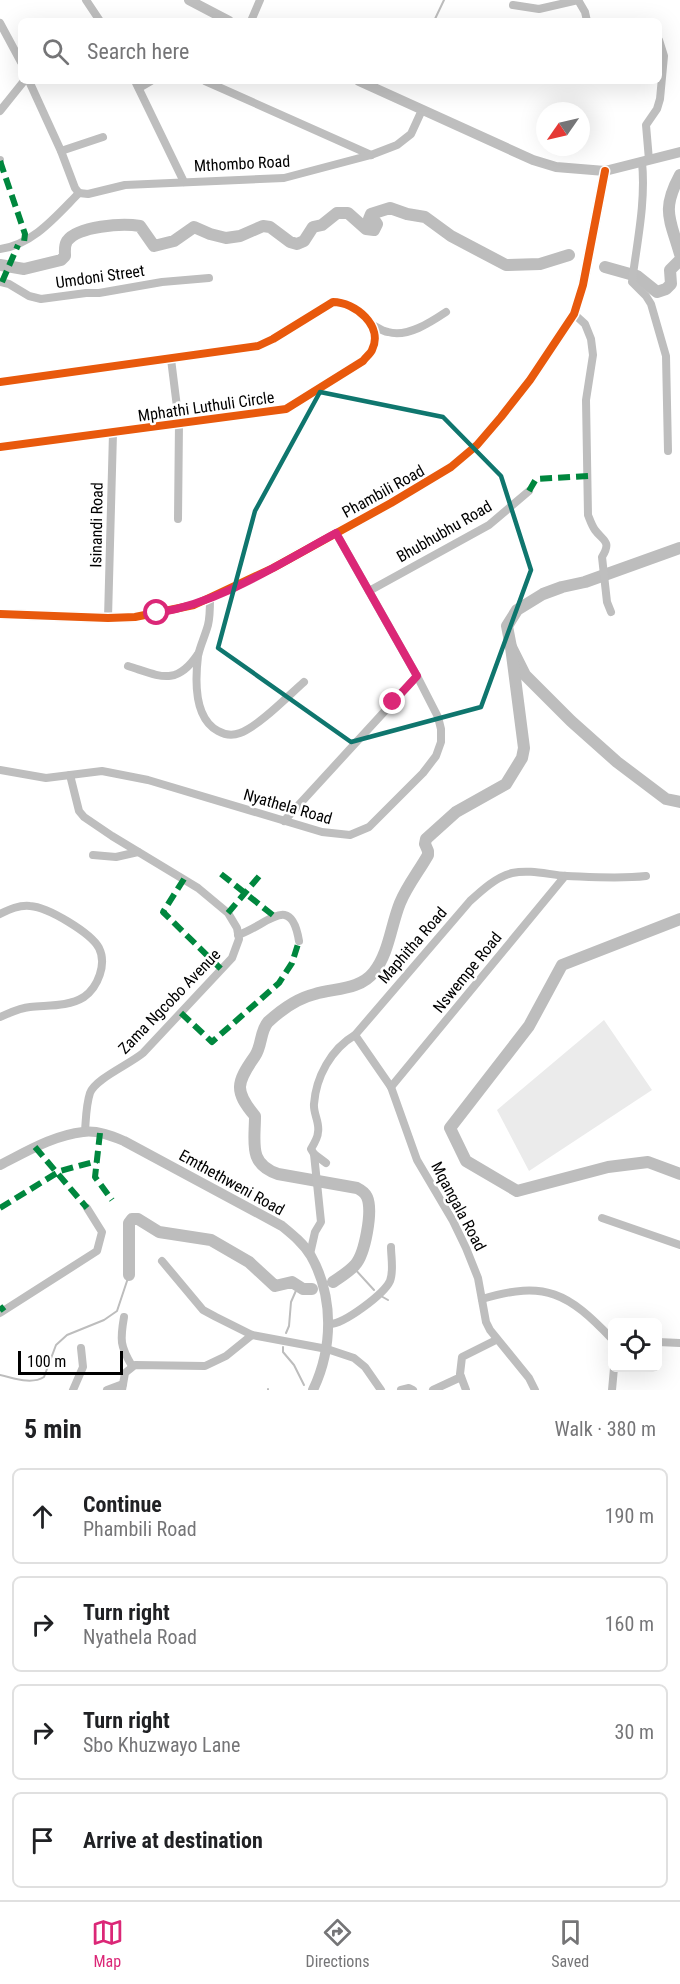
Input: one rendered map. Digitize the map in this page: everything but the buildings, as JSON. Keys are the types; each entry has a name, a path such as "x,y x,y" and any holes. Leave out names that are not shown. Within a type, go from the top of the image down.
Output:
{"street":[{"path":"86,0 98,18"},
{"path":"189,0 223,18"},
{"path":"252,18 260,0"},
{"path":"513,5 539,9 578,0 586,18"},
{"path":"0,23 18,56"},
{"path":"662,50 664,56 662,78"},
{"path":"0,111 24,84"},
{"path":"0,249 18,245 38,232 79,193 28,84"},
{"path":"212,84 371,154"},
{"path":"366,84 533,160 556,167 605,171 680,152"},
{"path":"661,84 657,109 646,125 649,160 644,180 640,239 632,282 651,304 666,356 668,451"},
{"path":"137,85 184,182"},
{"name":"Mthombo Road","path":"79,193 88,194 125,185 284,178 398,145 411,134 422,110"},
{"path":"61,151 103,137"},
{"name":"Phambili Road","path":"0,614 108,618 135,617 176,610 242,584 424,484 465,457 530,380 574,314 583,285 605,171"},
{"name":"Umdoni Street","path":"0,282 41,299 99,293 162,282 209,278"},
{"path":"0,382 258,346 333,302 344,302 354,307 371,324 390,333 421,327 446,312"},
{"path":"574,314 585,324 591,339 593,355 586,400 588,515 594,529 606,543 602,560 607,598 612,612"},
{"name":"Mphathi Luthuli Circle","path":"0,447 286,409 363,361 372,350 375,336 371,324"},
{"path":"171,359 179,423 178,519"},
{"name":"Isinandi Road","path":"108,618 113,433"},
{"name":"Bhubhubhu Road","path":"369,591 489,525 529,491"},
{"name":"Nyathela Road","path":"0,770 46,778 102,771 148,780 337,835 362,831 376,822 423,773 436,756 441,742 441,729 438,717 417,676 336,533"},
{"path":"210,598 208,624 199,654 199,707 202,717 209,726 221,733 230,735 240,733 252,726 304,682"},
{"path":"128,666 164,677 172,677 190,667 199,654"},
{"path":"284,821 417,676"},
{"path":"70,775 80,811 84,817 198,888 228,913 237,928 238,935 264,924 274,916 286,914 296,923 299,940"},
{"path":"93,855 116,857 138,852"},
{"name":"Maphitha Road","path":"310,1254 315,1232 321,1222 314,1154 311,1149 318,1133 314,1105 327,1061 342,1042 355,1035 463,909 488,885 510,873 530,872 565,876 628,878 646,876"},
{"name":"Nswempe Road","path":"391,1087 565,876"},
{"path":"0,914 19,906 46,908 96,943 100,950 102,964 93,988 79,999 56,1005 17,1009 0,1017"},
{"name":"Zama Ngcobo Avenue","path":"84,1131 89,1097 93,1088 134,1061 201,992 232,958 238,946 238,935"},
{"name":"Mqangala Road","path":"355,1035 391,1087 417,1160 466,1248 477,1278 486,1322 496,1340 529,1378 536,1390"},
{"name":"Emthethweni Road","path":"0,1165 63,1136 84,1131 100,1133 124,1141 282,1226 310,1254 324,1292 328,1324 327,1349 314,1390"},
{"path":"314,1154 326,1163"},
{"path":"0,1313 97,1251 102,1232 87,1208"},
{"path":"602,1218 680,1245"},
{"path":"328,1324 334,1325 345,1319 387,1286 391,1276 391,1247"},
{"path":"162,1261 203,1310 252,1335 327,1349 354,1358 365,1367 381,1390"},
{"path":"482,1299 508,1292 536,1290 552,1294 567,1299 584,1310 608,1335"},
{"path":"124,1317 121,1345 132,1366"},
{"path":"107,1390 123,1387 125,1373 132,1366 205,1366 226,1356 252,1335"},
{"path":"466,1390 461,1377 463,1357 496,1340"},
{"path":"662,1342 680,1343"},
{"path":"73,1390 83,1367 81,1348"},
{"path":"612,1390 614,1372"},
{"path":"433,1390 461,1377"},
{"path":"401,1390 409,1388 413,1390"}],"highlighted area":[{"path":"320,392 443,417 501,476 531,570 481,707 351,742 218,648 255,511"}],"shaded area":[{"path":"604,1020 652,1090 529,1171 497,1110"}],"waterway":[{"path":"435,18 444,0"},
{"path":"680,175 669,206 671,223 680,254"},
{"path":"0,265 24,269 61,260 65,256 66,243 73,236 101,227 140,226 154,246 174,241 194,227 226,238 240,236 263,226 270,227 290,242 297,244 304,241 313,227 322,225 337,213 348,213 366,229 374,230 377,224 369,219 371,214 390,208 425,217 451,236 506,265 540,264 569,255"},
{"path":"605,267 637,276 657,292 666,289 671,284 670,270 680,260"},
{"path":"680,548 585,582 543,594 517,610 507,626 511,647 525,675 571,721 617,762 666,799 680,802"},
{"path":"333,1282 353,1268 362,1252 369,1212 367,1197 357,1188 278,1174 262,1165 255,1151 255,1116 243,1100 241,1080 257,1052 265,1026 278,1013 296,1001 309,996 362,982 374,972 383,956 403,897 428,855 426,839 456,812 506,784 522,758 524,748 511,647"},
{"path":"680,919 562,965 529,1026 450,1128 466,1161 517,1191 608,1167 648,1162 680,1174"},
{"path":"129,1275 129,1223 132,1219 138,1219 159,1232 211,1240 249,1262 275,1286 292,1282 303,1289 312,1289"},
{"path":"353,1267 374,1290"},
{"path":"0,1375 28,1381 44,1377 56,1345 67,1335 104,1320 117,1311 129,1275"},
{"path":"286,1333 289,1326 291,1302 298,1286"},
{"path":"381,1296 388,1300"},
{"path":"283,1347 283,1352 294,1365 304,1385"}],"marked path":[{"path":"0,161 25,234 24,242"},
{"path":"2,282 18,245"},
{"path":"529,491 536,479 588,476"},
{"path":"221,874 274,916"},
{"path":"228,913 261,874"},
{"path":"184,879 163,912 222,970"},
{"path":"181,1013 212,1042 279,983 292,963 299,941"},
{"path":"100,1133 95,1177 112,1200"},
{"path":"35,1147 87,1208"},
{"path":"0,1208 60,1171 97,1161"},
{"path":"0,1306 4,1311"}],"cycle path":[{"path":"0,614 135,617 194,605 273,568 451,467 477,445 501,417 530,380 574,314 583,285 605,171"},
{"path":"0,382 258,346 333,302 350,306 358,311 371,324 374,332 375,341 372,350 363,361 286,409 0,447"}],"route":[{"path":"157,613 194,605 236,587 336,533 417,676 393,702"}]}
